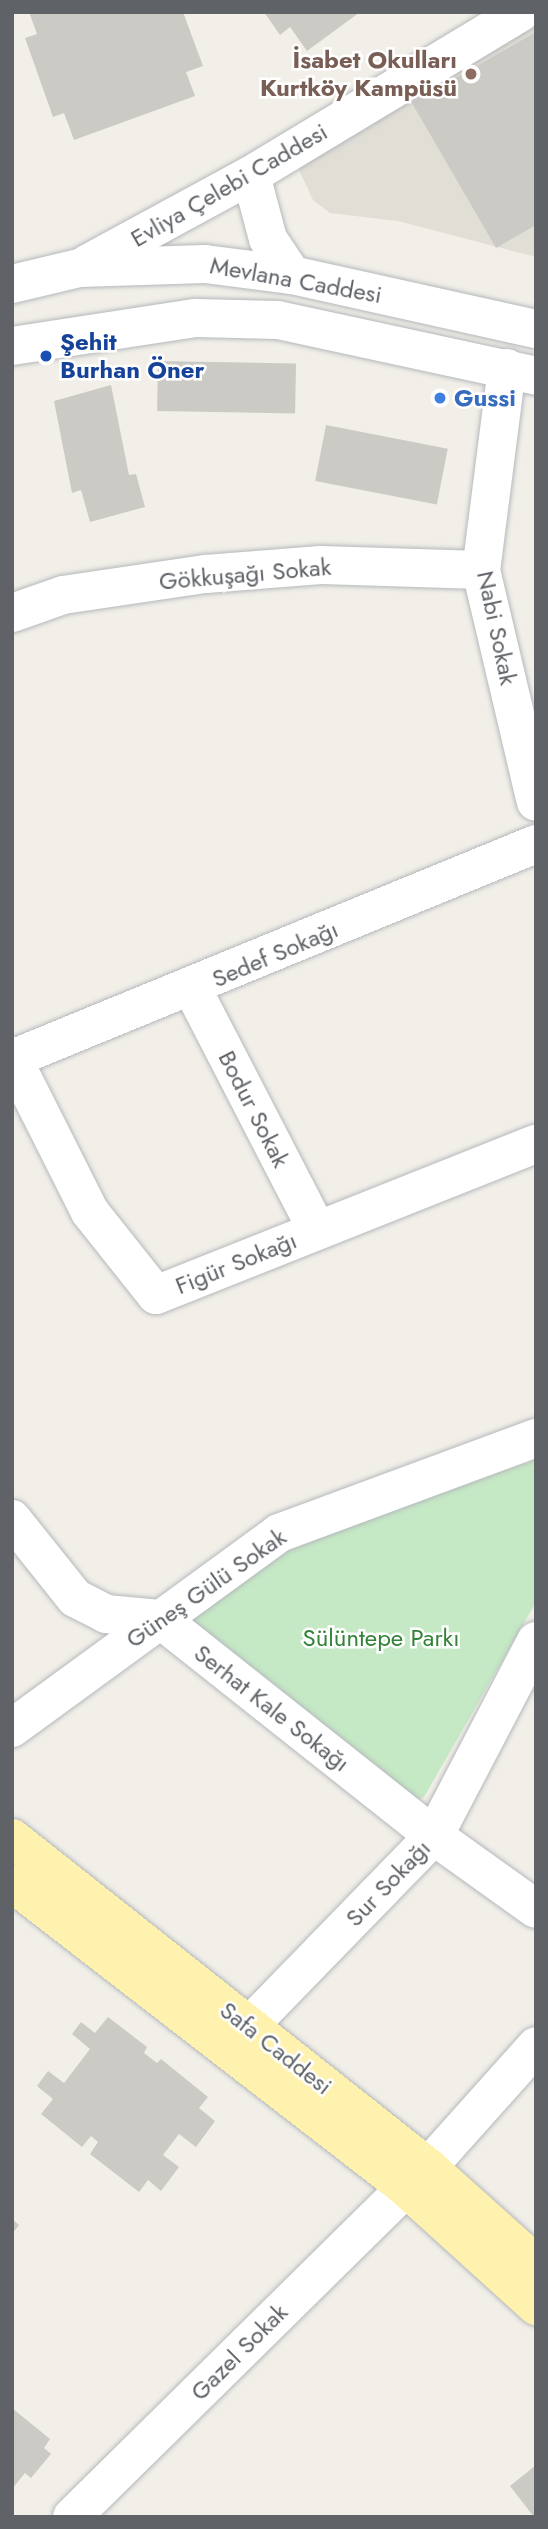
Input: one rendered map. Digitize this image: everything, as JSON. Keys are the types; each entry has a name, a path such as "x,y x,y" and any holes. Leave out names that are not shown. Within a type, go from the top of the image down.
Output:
{"main road":[{"name":"Safa Caddesi","path":"12,1838 248,2026 417,2178 536,2306"},
{"name":"Safa Caddesi","path":"14,1887 536,2264"}],"street":[{"name":"Evliya Çelebi Caddesi","path":"79,268 251,175 521,12"},
{"path":"251,175 268,239 292,275"},
{"name":"Mevlana Caddesi","path":"12,284 79,268 205,264 292,275 536,329"},
{"name":"Mevlana Caddesi","path":"12,346 196,318 278,320 521,372"},
{"name":"Nabi Sokak","path":"521,372 481,570 536,802"},
{"name":"Gökkuşağı Sokak","path":"12,613 63,595 206,574 321,565 481,570"},
{"name":"Sedef Sokağı","path":"13,1059 192,988 536,844"},
{"name":"Bodur Sokak","path":"192,988 317,1230"},
{"name":"Figür Sokağı","path":"13,1059 90,1212 156,1295 536,1144"},
{"name":"Güneş Gülü Sokak","path":"12,1728 279,1533 536,1438"},
{"path":"12,1519 75,1598 106,1614 160,1619"},
{"name":"Serhat Kale Sokağı","path":"160,1619 434,1836 536,1909"},
{"name":"Sur Sokağı","path":"248,2026 434,1836 536,1641"},
{"name":"Gazel Sokak","path":"72,2517 417,2178 536,2046"}],"shaded area":[{"name":"İsabet Okulları Kurtköy Kampüsü","path":"536,12 536,257 398,221 330,213 313,200 300,172 299,153"}],"green space":[{"name":"Sülüntepe Parkı","path":"536,1460 536,1602 424,1797 412,1802 186,1625 295,1542"}],"building":[{"path":"29,12 183,12 203,66 186,72 195,96 74,140 64,113 53,117 25,38 37,34"},
{"path":"264,12 360,12 307,51 290,27 280,35"},
{"path":"536,32 536,225 496,248 412,103"},
{"path":"158,361 296,363 295,413 157,411"},
{"path":"111,385 129,475 136,474 145,507 90,522 81,490 72,493 54,401"},
{"path":"326,425 448,449 437,505 315,481"},
{"path":"108,2017 147,2047 144,2053 157,2063 161,2059 208,2097 199,2108 215,2121 196,2147 179,2134 163,2155 179,2167 161,2191 148,2180 139,2192 90,2154 98,2142 91,2136 82,2147 41,2114 53,2099 37,2086 48,2071 64,2083 90,2049 72,2034 81,2022 95,2033"},
{"path":"12,2219 19,2225 12,2234"},
{"path":"12,2408 50,2439 44,2448 51,2454 31,2478 25,2473 12,2489"},
{"path":"536,2465 536,2517 534,2517 510,2486"}],"place":[{"name":"İsabet Okulları Kurtköy Kampüsü","path":"471,74"},
{"name":"Şehit Burhan Öner","path":"46,356"},
{"name":"Gussi","path":"440,398"}]}
